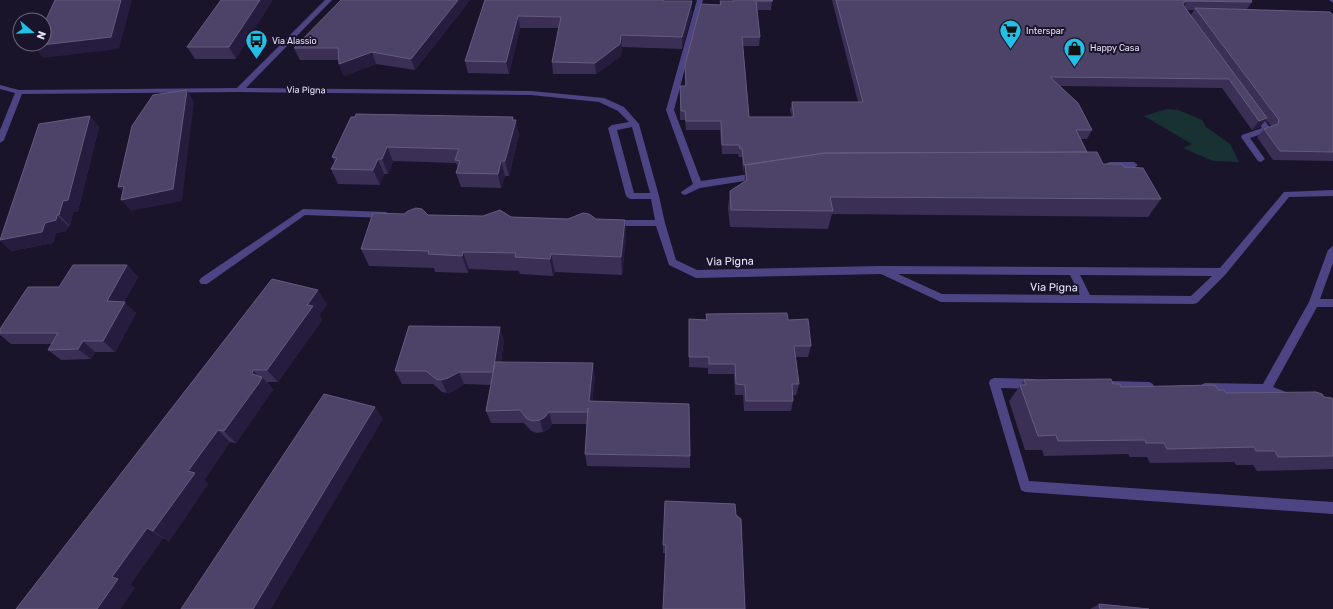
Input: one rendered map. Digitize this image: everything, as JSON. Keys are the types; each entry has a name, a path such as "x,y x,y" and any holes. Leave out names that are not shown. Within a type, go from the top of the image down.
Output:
{"street":[{"path":"240,90 329,0"},
{"path":"698,185 670,110 700,0"},
{"name":"Via Pigna","path":"0,87 19,92 240,90 532,93 601,100 621,109 635,124 655,196 660,223 672,262 696,274 880,270 1222,272"},
{"path":"0,140 19,92"},
{"path":"1248,103 1267,129 1245,137 1261,159"},
{"path":"635,124 612,128 630,196 655,196"},
{"path":"1102,166 1134,165"},
{"path":"685,192 698,185 768,174"},
{"name":"Via Pigna","path":"880,270 941,298 1193,300 1222,272 1287,194 1333,193"},
{"path":"204,281 303,212 399,216"},
{"path":"606,223 660,223"},
{"path":"1266,389 1314,303 1333,250"},
{"path":"1073,271 1087,299"},
{"path":"1314,303 1333,303"},
{"path":"1048,384 994,383 1025,486 1333,508"},
{"path":"1095,385 1157,387"},
{"path":"1196,388 1266,389 1300,403"}],"green space":[{"path":"1167,109 1178,110 1202,120 1206,127 1230,144 1239,162 1213,161 1183,148 1192,144 1144,116"}],"building":[{"path":"55,0 121,0 111,37 52,44 52,12 50,12"},
{"path":"221,0 260,0 229,47 187,47"},
{"path":"341,0 458,0 411,59 372,52 339,64 338,48 294,48"},
{"path":"485,0 692,1 682,37 621,35 620,44 595,63 552,62 561,17 518,16 506,62 465,61"},
{"path":"734,0 773,1 756,1 760,37 742,37 749,117 794,117 792,102 863,102 836,0 1251,0 1252,2 1187,1 1183,3 1183,5 1267,118 1259,121 1229,79 1050,77 1078,103 1092,130 1076,130 1087,152 824,153 744,165 742,149 740,149 739,145 722,145 721,121 686,121 685,111 681,111 680,86 686,86 685,65 701,4 721,5 720,1"},
{"path":"1195,8 1330,12 1333,15 1333,152 1280,151 1264,129 1278,124 1279,120"},
{"path":"187,90 173,189 121,200 124,186 118,187 132,126 153,95"},
{"path":"356,114 513,117 512,120 516,120 505,161 501,161 498,174 456,173 460,161 455,160 459,149 387,147 382,159 378,159 373,170 331,169 337,158 332,157 351,117 355,117"},
{"path":"90,116 68,200 63,201 56,220 45,223 42,232 0,240 39,124"},
{"path":"1097,152 1103,164 1122,164 1124,167 1143,168 1161,199 830,197 833,211 731,210 730,191 747,180 745,165 826,153"},
{"path":"416,208 422,209 428,215 483,216 500,210 511,217 568,219 583,213 589,214 596,219 625,220 621,257 551,254 550,259 515,257 516,253 463,252 462,256 428,254 429,251 361,249 373,213 404,214"},
{"path":"73,265 127,265 107,301 125,302 103,341 83,341 78,349 48,350 58,333 0,333 0,329 28,287 59,287"},
{"path":"272,279 318,290 307,305 313,306 267,370 253,370 252,374 262,377 259,383 224,431 218,430 188,471 195,473 153,531 147,528 112,577 118,579 97,609 16,609"},
{"path":"787,313 788,320 808,319 811,346 794,346 799,384 792,384 793,401 746,401 745,385 736,384 735,364 709,364 709,357 689,357 689,319 707,320 706,314"},
{"path":"409,326 500,327 493,372 459,372 441,380 436,379 426,371 395,371"},
{"path":"495,362 593,363 589,401 689,404 690,456 585,454 588,412 549,412 540,420 533,421 527,419 520,410 486,411"},
{"path":"1111,379 1113,384 1120,384 1121,387 1215,385 1218,390 1224,390 1226,393 1316,392 1322,394 1324,397 1332,398 1333,400 1333,456 1278,457 1275,451 1256,451 1254,447 1167,449 1164,443 1146,443 1145,440 1058,441 1056,435 1038,436 1020,385 1026,385 1024,380"},
{"path":"324,394 375,407 253,609 181,609"},
{"path":"665,501 735,504 736,515 741,519 745,609 663,609 666,545 663,545"},
{"path":"1099,604 1149,609 1100,609"}],"place":[{"name":"Interspar","path":"1010,50"},
{"name":"Via Alassio","path":"257,60"},
{"name":"Happy Casa","path":"1075,68"}]}
